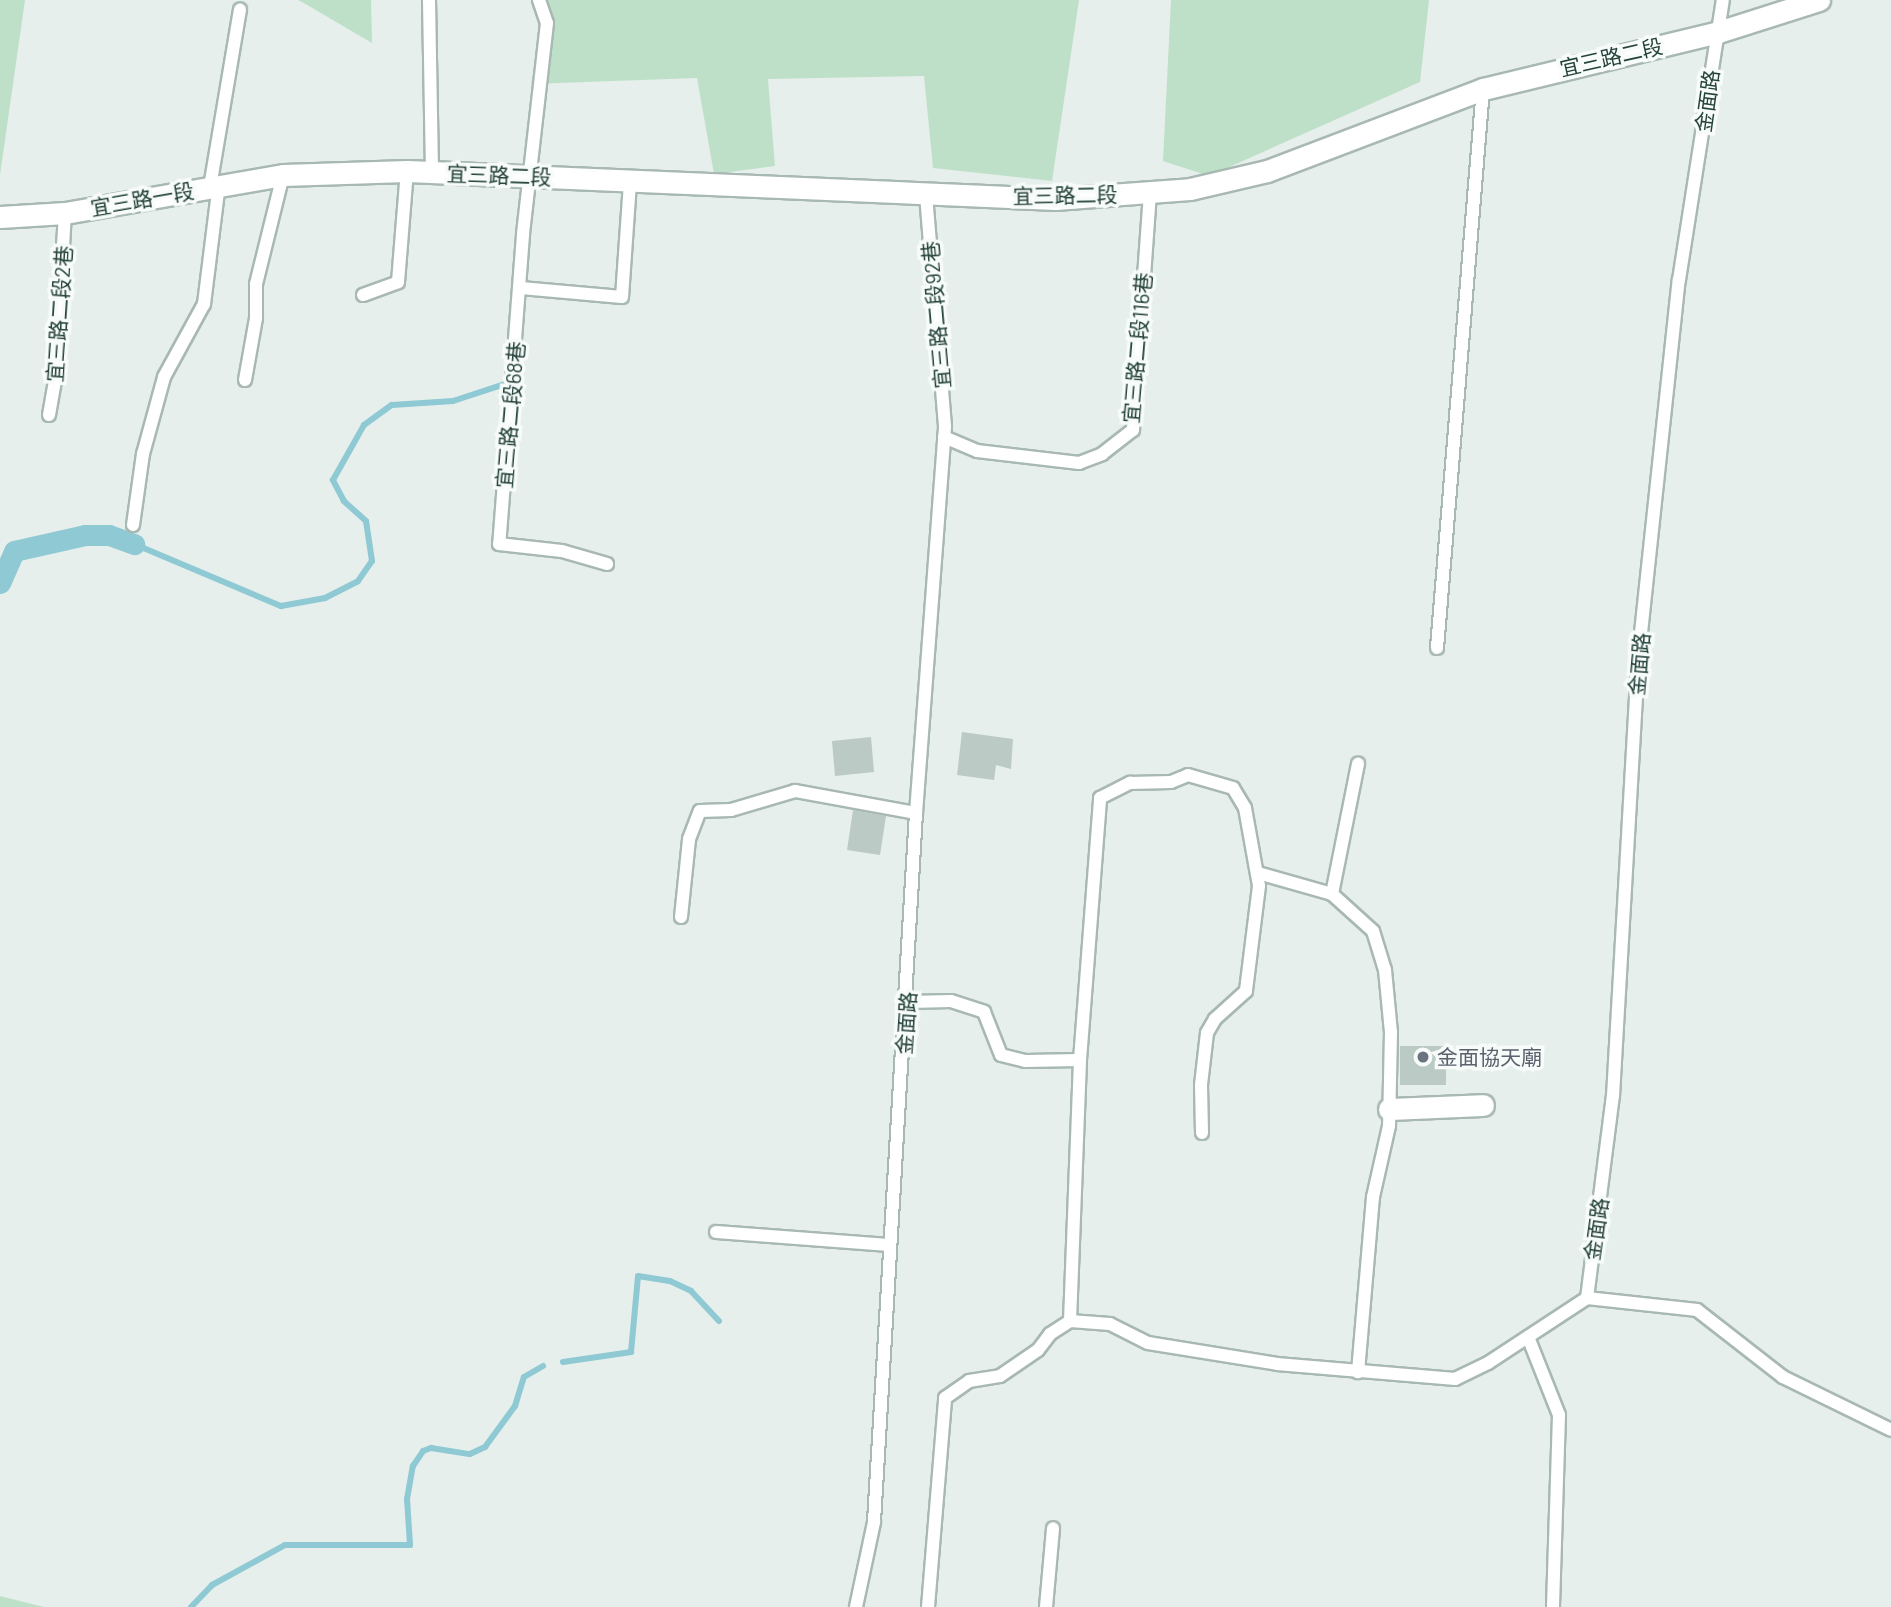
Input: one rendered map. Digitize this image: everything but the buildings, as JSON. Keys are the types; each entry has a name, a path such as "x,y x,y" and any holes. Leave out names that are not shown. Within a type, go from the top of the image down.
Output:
{"street":[{"name":"宜三路二段","path":"283,174 407,171 1055,199 1190,189 1267,171 1483,89 1718,32 1819,0"},
{"name":"宜三路一段","path":"0,217 65,213 283,174"},
{"path":"1388,1109 1483,1105"}],"lane":[{"path":"429,0 432,172"},
{"name":"宜三路二段68巷","path":"539,0 547,23 499,544 562,551 607,564"},
{"name":"金面路","path":"1587,1298 1613,1096 1638,662 1679,280 1723,0"},
{"path":"133,525 143,454 164,377 204,303 215,186 240,10"},
{"path":"1437,648 1483,89"},
{"path":"363,295 398,282 407,171"},
{"path":"245,380 256,318 256,284 283,174"},
{"path":"522,288 622,297 630,182"},
{"name":"宜三路二段116巷","path":"944,437 977,451 1079,463 1102,454 1133,430 1150,192"},
{"name":"宜三路二段92巷","path":"926,194 944,437"},
{"name":"宜三路二段2巷","path":"49,415 55,381 65,213"},
{"name":"金面路","path":"856,1607 874,1522 890,1245 908,1002 916,813 944,437"},
{"path":"1332,894 1358,764"},
{"path":"1070,1321 1080,1060 1100,798 1130,783 1171,782 1188,775 1233,788 1245,808 1258,873 1246,991 1215,1019 1207,1033 1201,1085 1202,1133"},
{"path":"681,917 689,839 701,811 731,810 795,791 916,813"},
{"path":"1258,873 1332,894 1379,940 1391,1017 1388,1109 1373,1197 1358,1372"},
{"path":"908,1002 951,1001 984,1012 1001,1055 1025,1061 1080,1060"},
{"path":"716,1232 890,1245"},
{"path":"928,1607 945,1398 969,1381 1000,1376 1038,1350 1050,1334 1070,1321 1110,1324 1148,1343 1277,1364 1455,1379 1528,1337 1587,1298 1697,1310 1783,1377 1891,1430"},
{"path":"1528,1337 1559,1415 1553,1607"},
{"path":"1046,1607 1053,1528"}],"green space":[{"path":"0,0 25,0 0,175"},
{"path":"298,0 371,0 372,43 302,2"},
{"path":"548,0 1079,0 1052,181 933,168 924,76 768,79 775,166 714,174 697,78 531,84"},
{"path":"1171,0 1429,0 1420,82 1209,176 1163,161"},
{"path":"0,1596 44,1607 0,1607"}],"waterway":[{"path":"134,544 281,606 325,598 358,581 372,561 366,521 344,501 333,480 364,425 392,405 453,401 505,384"},
{"path":"0,583 14,551 85,535 109,535 134,544"},
{"path":"563,1362 631,1352 638,1276 670,1281 691,1291 719,1321"},
{"path":"191,1607 212,1585 285,1545 410,1545 407,1499 413,1466 423,1451 431,1448 470,1454 485,1447 515,1406 524,1377 543,1366"}],"place":[{"name":"金面協天廟","path":"1423,1057"}]}
